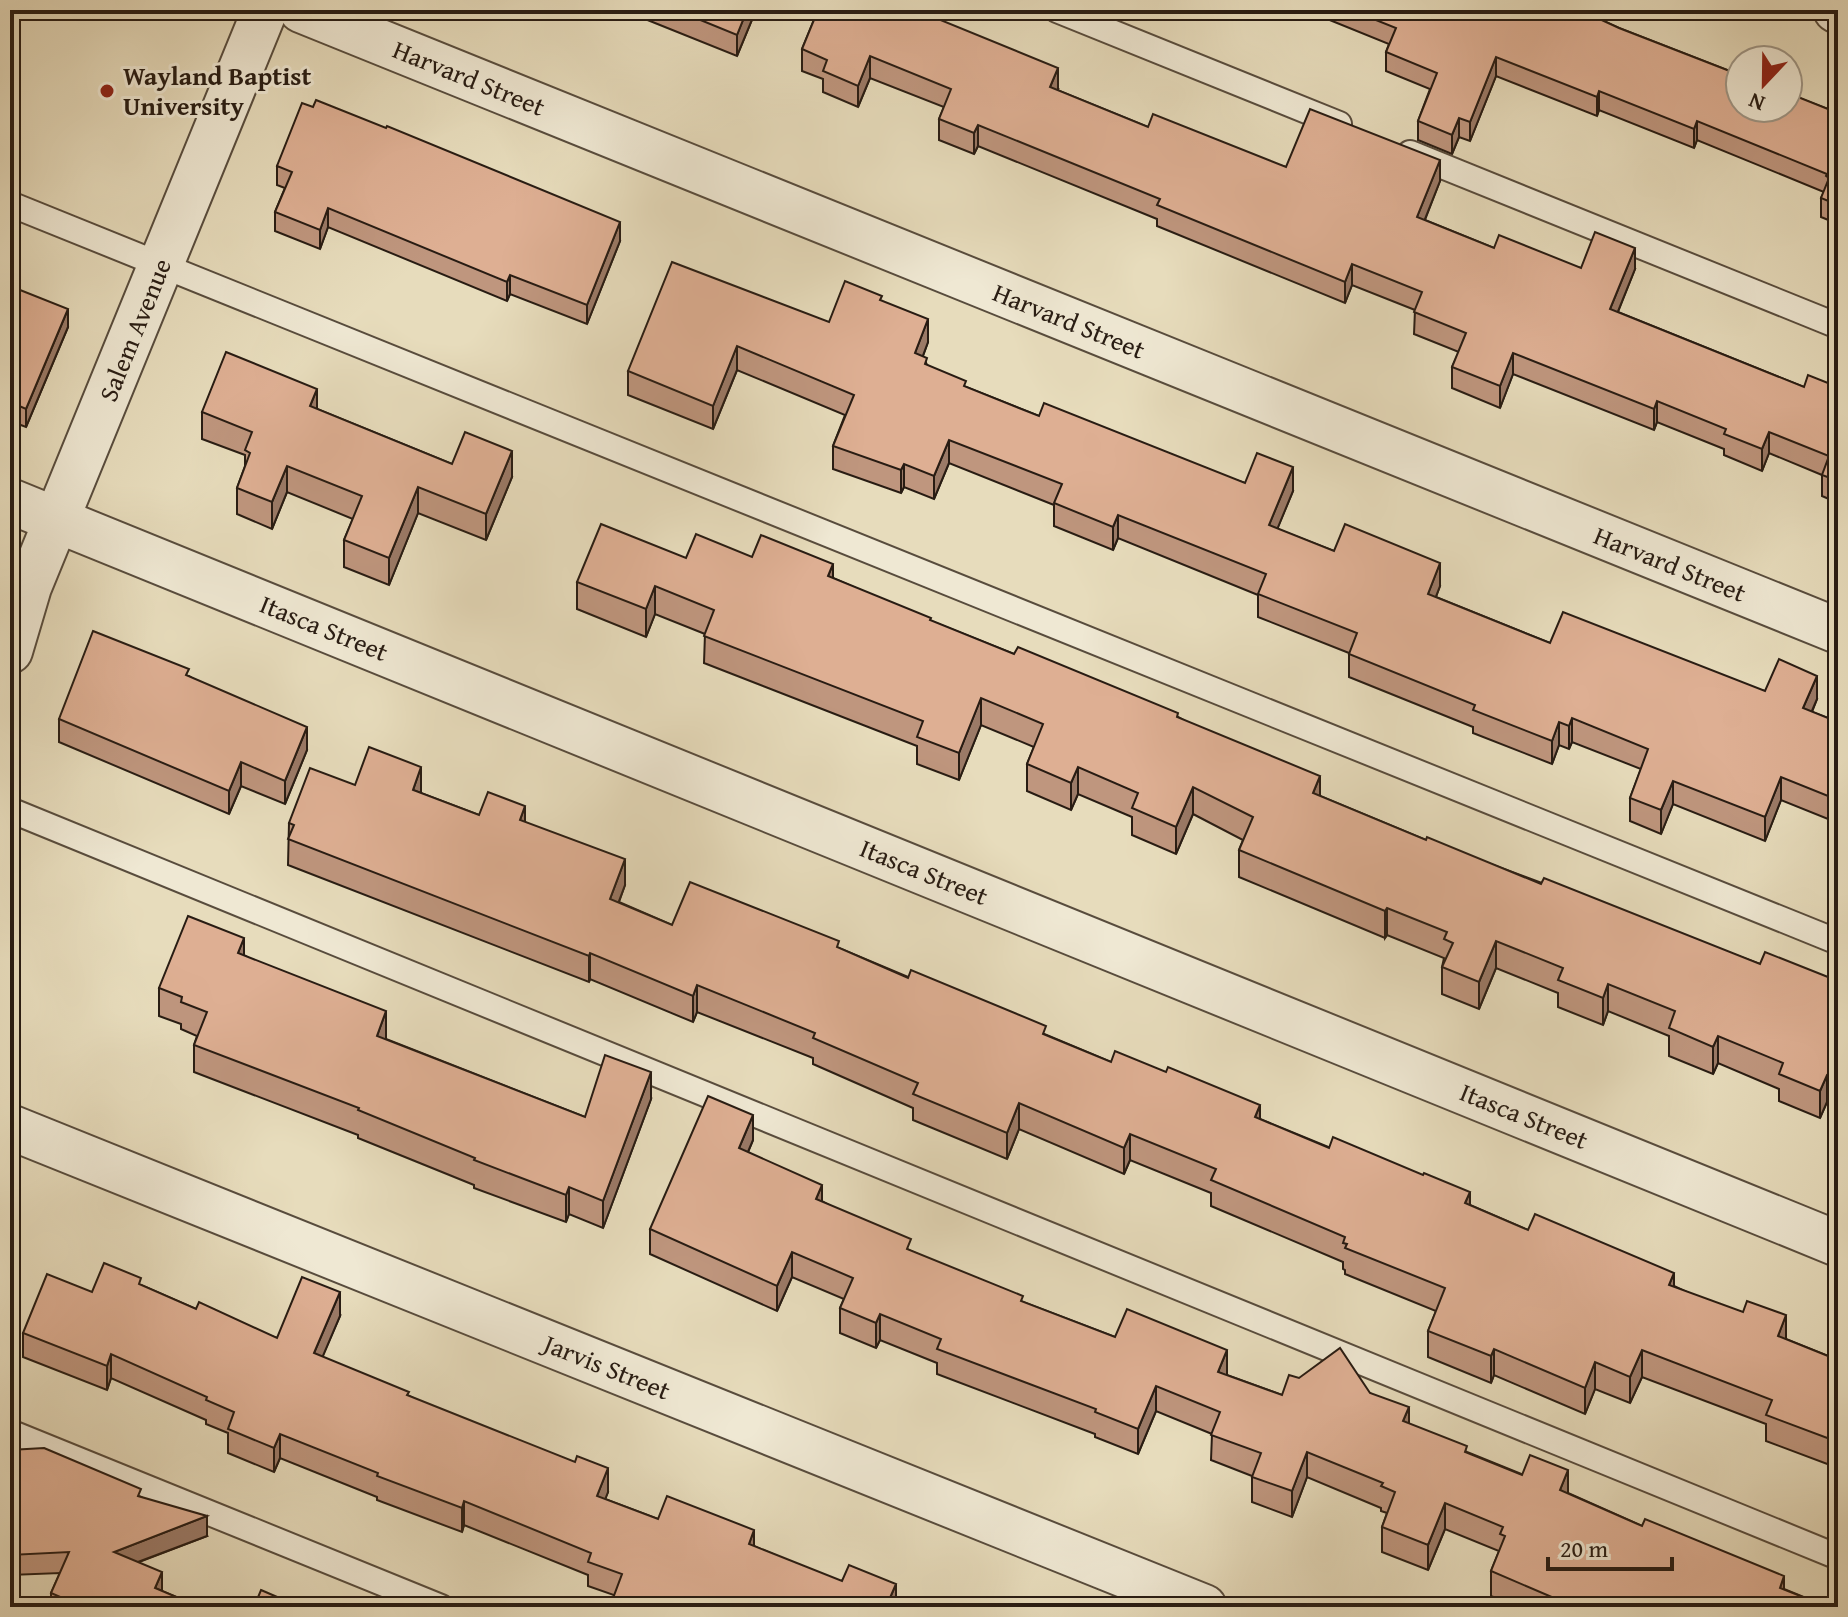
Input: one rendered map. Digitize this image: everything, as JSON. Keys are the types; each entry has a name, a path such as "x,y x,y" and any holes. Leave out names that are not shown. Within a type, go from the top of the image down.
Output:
{"street":[{"name":"Salem Avenue","path":"10,651 29,587 265,10"},
{"name":"Harvard Street","path":"301,10 1838,631"},
{"name":"Itasca Street","path":"10,501 1838,1244"},
{"name":"Jarvis Street","path":"10,1127 1204,1607"}],"lane":[{"path":"1057,10 1838,326"},
{"path":"10,204 1838,942"},
{"path":"10,810 1838,1557"},
{"path":"10,1432 441,1607"}],"building":[{"path":"676,10 747,10 737,35"},
{"path":"818,10 900,10 924,19 926,14 1058,68 1050,87 1148,127 1153,114 1286,167 1310,109 1440,160 1417,217 1494,248 1499,235 1581,268 1595,232 1635,248 1610,309 1804,387 1808,375 1838,387 1838,481 1822,475 1829,456 1769,432 1762,449 1724,434 1726,429 1657,401 1654,409 1513,353 1500,386 1452,367 1466,333 1414,312 1422,292 1352,264 1345,282 1157,205 1160,199 978,125 974,133 939,119 951,89 870,56 858,86 823,71 827,60 802,49"},
{"path":"1351,10 1597,12 1595,17 1619,28 1724,69 1724,124 1804,124 1804,99 1838,113 1838,205 1821,198 1829,178 1827,174 1697,121 1694,129 1599,91 1597,97 1496,57 1470,122 1459,118 1452,135 1418,121 1437,73 1386,52 1396,28"},
{"path":"316,100 620,222 587,305 510,275 507,282 328,208 320,230 275,212 292,172 277,166 302,103 313,107"},
{"path":"672,262 829,322 845,281 882,296 880,300 928,319 915,353 927,358 925,364 966,381 964,386 1039,416 1044,403 1245,483 1257,453 1293,467 1269,525 1334,551 1345,524 1440,563 1428,594 1550,643 1563,612 1765,691 1779,659 1817,676 1803,708 1838,722 1838,800 1781,777 1765,817 1673,781 1661,810 1630,798 1648,749 1572,718 1569,726 1559,722 1552,741 1473,710 1475,705 1349,654 1357,633 1258,594 1266,574 1118,515 1113,527 1054,503 1062,484 949,440 934,476 904,464 901,470 833,446 854,395 737,346 713,406 628,371"},
{"path":"10,286 68,309 26,409 10,402"},
{"path":"226,352 317,389 310,406 452,464 465,432 512,451 486,514 418,487 389,558 344,540 362,496 287,466 272,502 237,488 250,453 245,450 252,432 202,412"},
{"path":"601,524 686,558 696,534 752,557 761,535 833,564 828,576 930,620 1014,654 1018,647 1320,776 1313,793 1426,840 1427,837 1541,884 1544,878 1760,964 1765,952 1838,981 1838,1080 1827,1075 1820,1091 1779,1074 1783,1063 1718,1036 1713,1047 1669,1028 1675,1011 1608,984 1603,998 1558,980 1563,968 1496,941 1479,982 1442,967 1453,943 1444,939 1447,932 1387,908 1385,911 1239,850 1253,817 1193,787 1176,827 1132,808 1138,793 1078,767 1071,783 1027,764 1043,724 981,698 959,753 917,737 923,721 704,636 714,610 655,586 646,609 577,582"},
{"path":"93,631 189,669 186,675 307,727 285,781 241,762 229,791 59,719"},
{"path":"369,747 421,767 413,790 479,815 488,792 525,806 520,820 625,859 610,899 672,925 690,882 839,941 837,947 908,978 911,970 1046,1026 1043,1034 1111,1062 1115,1051 1166,1072 1168,1067 1260,1105 1255,1117 1329,1148 1333,1137 1470,1192 1465,1203 1528,1230 1535,1214 1674,1273 1669,1285 1743,1312 1747,1301 1786,1315 1778,1336 1838,1360 1838,1442 1766,1415 1772,1400 1642,1350 1630,1377 1595,1362 1585,1388 1494,1349 1491,1356 1428,1331 1445,1288 1345,1248 1345,1237 1211,1180 1216,1169 1130,1134 1124,1148 1019,1103 1007,1133 913,1094 918,1083 813,1038 815,1033 697,985 693,996 590,953 589,956 288,839 294,825 289,823 310,768 355,785"},
{"path":"188,916 244,938 238,953 386,1011 377,1036 585,1117 605,1055 651,1072 603,1201 569,1187 566,1195 474,1160 359,1108 194,1045 207,1012 181,1002 182,997 159,988"},
{"path":"708,1096 753,1115 739,1148 822,1185 816,1199 911,1239 907,1249 1023,1296 1021,1301 1115,1337 1127,1309 1227,1350 1218,1372 1282,1395 1289,1375 1299,1378 1340,1348 1370,1393 1409,1407 1403,1421 1467,1446 1465,1452 1522,1475 1530,1455 1568,1470 1560,1490 1642,1526 1645,1519 1784,1576 1780,1588 1828,1607 1575,1607 1491,1571 1505,1536 1500,1534 1503,1527 1445,1503 1428,1545 1382,1527 1395,1492 1381,1486 1383,1483 1307,1452 1292,1491 1252,1477 1261,1453 1211,1435 1220,1412 1156,1386 1138,1429 1095,1412 1096,1409 937,1349 941,1339 880,1314 876,1323 840,1308 853,1278 792,1252 777,1286 650,1229"},
{"path":"104,1263 141,1278 139,1284 196,1309 199,1302 277,1338 302,1277 340,1292 314,1353 409,1392 407,1395 575,1462 577,1456 608,1468 597,1496 658,1519 667,1496 754,1530 749,1544 842,1581 849,1565 896,1584 886,1607 629,1607 612,1601 622,1574 588,1562 591,1553 464,1501 462,1508 377,1476 378,1473 280,1434 274,1448 228,1429 234,1412 206,1400 207,1397 111,1354 107,1366 23,1333 47,1274 92,1292"},
{"path":"44,1448 141,1489 138,1496 207,1516 114,1552 162,1572 155,1588 200,1607 83,1607 51,1593 69,1552 10,1555 10,1450"},
{"path":"261,1590 298,1606 298,1607 254,1607"}],"place":[{"name":"Wayland Baptist University","path":"107,91"}]}
